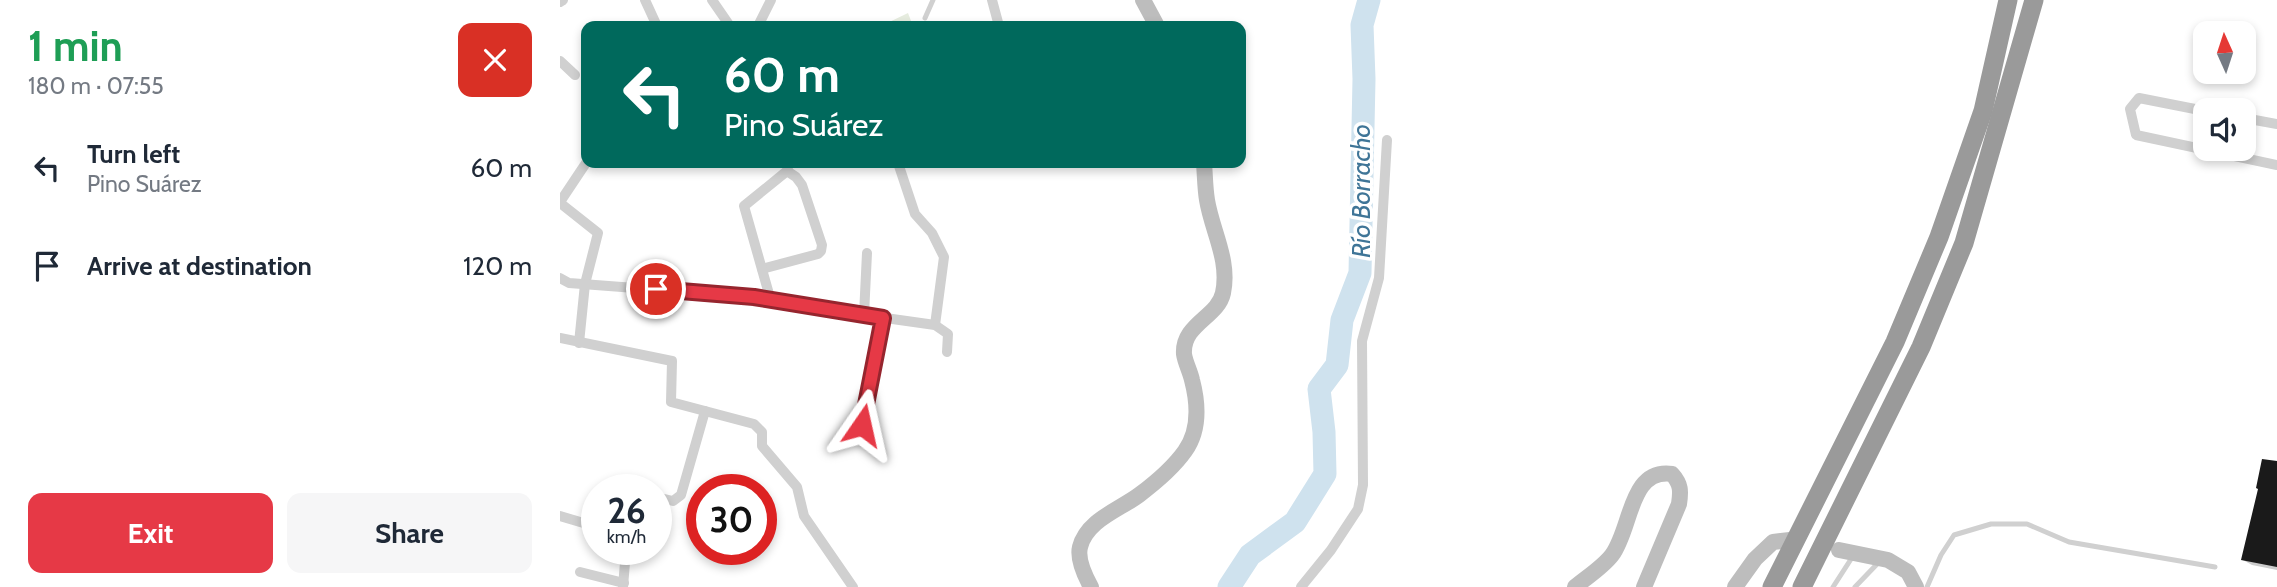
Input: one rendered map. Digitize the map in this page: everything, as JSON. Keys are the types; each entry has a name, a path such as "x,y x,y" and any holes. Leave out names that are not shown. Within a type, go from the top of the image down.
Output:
{"highway":[{"path":"1772,587 1895,342 1939,237 1983,111 2008,0"},
{"path":"1802,587 1921,346 1964,243 2034,0"}],"main road":[{"path":"1143,0 1154,21"},
{"path":"1091,587 1079,549 1085,534 1104,517 1138,496 1167,471 1186,450 1195,428 1196,404 1184,355 1185,343 1190,331 1222,297 1224,284 1223,260 1207,201 1204,168"},
{"path":"1574,587 1612,555 1622,537 1637,491 1644,481 1653,475 1672,474 1681,490 1679,504 1644,587"},
{"path":"1735,587 1755,559 1773,542 1790,540"},
{"path":"1847,551 1883,558 1908,572 1916,587"}],"street":[{"path":"645,0 655,21"},
{"path":"712,0 727,21"},
{"path":"760,21 771,0"},
{"path":"992,0 998,21"},
{"path":"560,61 575,75"},
{"path":"2193,109 2138,98 2130,109 2136,135 2193,147"},
{"path":"2256,120 2277,124"},
{"path":"1301,587 1331,550 1358,509 1363,485 1362,341 1379,278 1387,141"},
{"path":"2256,161 2277,165"},
{"path":"579,343 585,284 598,233 560,203 583,168"},
{"path":"771,301 744,206 787,168"},
{"path":"762,269 821,251 822,246 802,185 789,168"},
{"path":"900,168 915,214 932,233 944,257 935,325"},
{"path":"864,315 867,253"},
{"path":"560,278 569,283 771,301 935,325 948,334 947,352"},
{"path":"862,425 883,318"},
{"path":"560,338 672,361 671,402 754,424 762,432 762,446 797,487 804,516 853,587"},
{"path":"672,500 678,499 681,495 705,411"},
{"path":"560,516 581,522"},
{"path":"580,572 624,585 625,565"}],"lane":[{"path":"925,18 933,0"},
{"path":"1927,587 1941,555 1954,535 1992,524 2027,524 2069,542 2215,566"},
{"path":"1836,586 1847,551"},
{"path":"1855,587 1883,558"}],"shaded area":[{"path":"908,13 911,21 891,21"}],"building":[{"path":"2262,459 2277,461 2277,567 2241,560 2258,489 2256,488"}],"waterway":[{"name":"Río Borracho","path":"1229,587 1250,555 1295,522 1325,474 1319,389 1337,365 1342,320 1360,273 1364,79 1362,25 1369,0"}],"route":[{"path":"656,289 754,297 883,318 862,425"}]}
